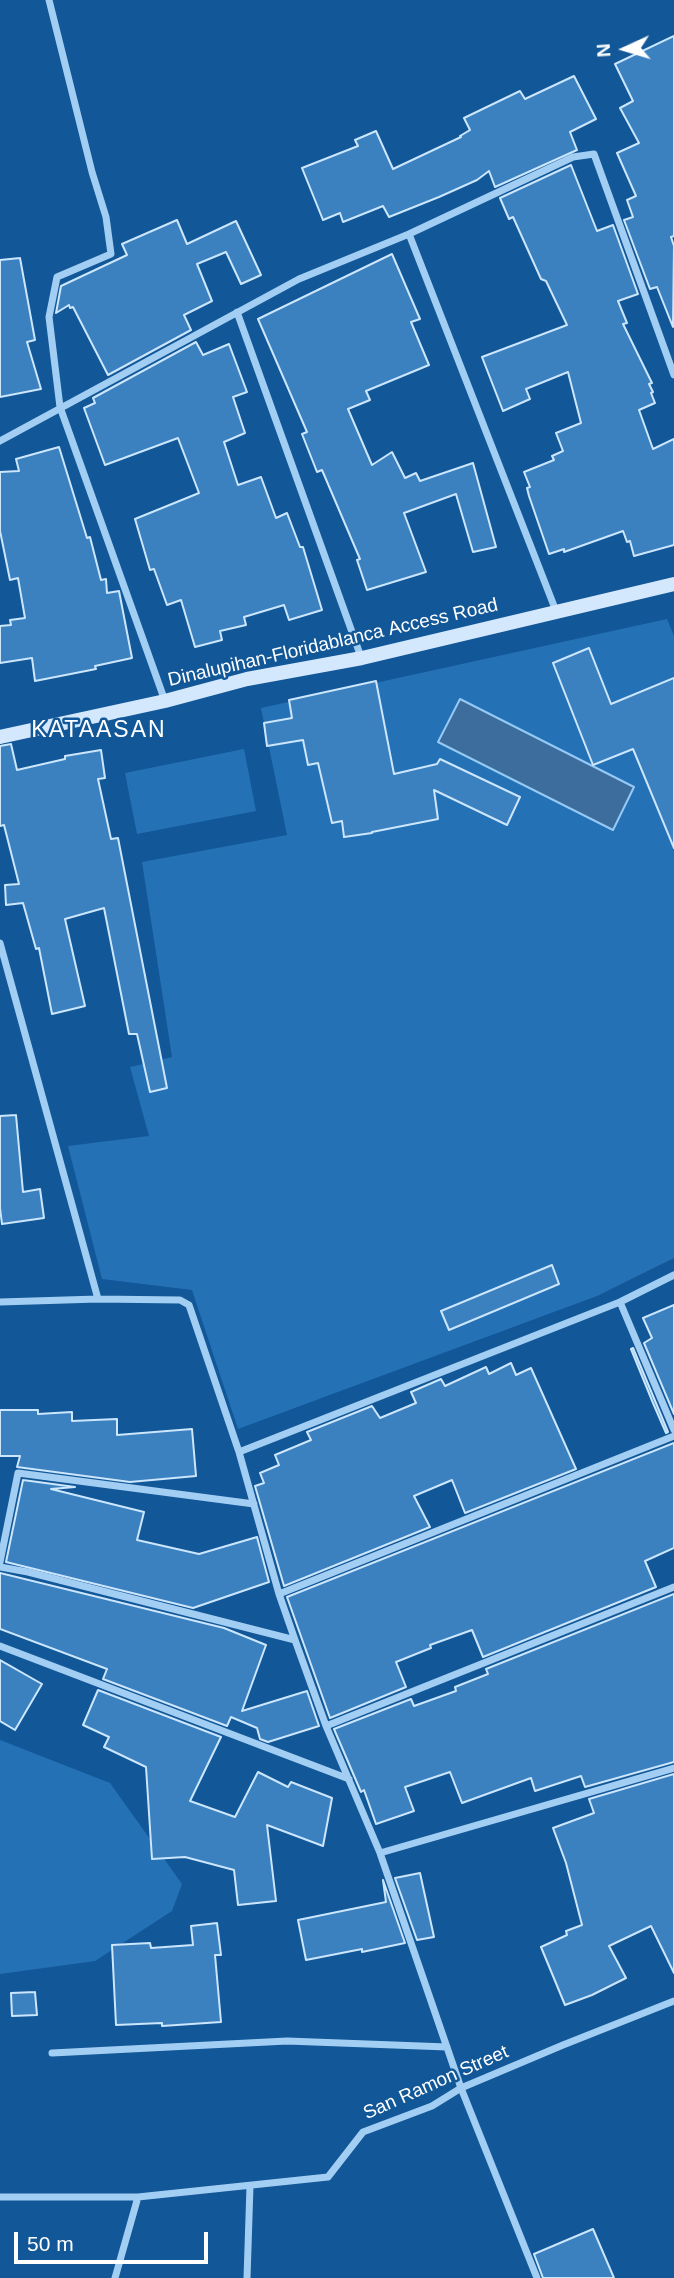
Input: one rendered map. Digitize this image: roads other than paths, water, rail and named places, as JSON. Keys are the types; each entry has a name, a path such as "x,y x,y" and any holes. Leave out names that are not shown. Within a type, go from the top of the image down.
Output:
{"main road":[{"name":"Dinalupihan-Floridablanca Access Road","path":"0,737 165,701 247,679 362,658 674,584"}],"street":[{"path":"49,0 92,172 106,217 111,254 57,277 49,317 60,407 165,701"},
{"path":"0,441 299,279 409,234 573,158 594,154 674,375"},
{"path":"409,234 556,611"},
{"path":"237,312 362,658"},
{"path":"1,948 98,1299"},
{"path":"239,1452 620,1302 674,1275"},
{"path":"0,1303 98,1299 180,1300 189,1305 239,1452 279,1594 295,1640 326,1726 380,1853 461,2088 537,2278"},
{"path":"620,1302 674,1430"},
{"path":"279,1594 674,1436"},
{"path":"0,1562 4,1516 18,1473 254,1504"},
{"path":"0,1567 295,1640"},
{"path":"326,1726 674,1587"},
{"path":"0,1646 349,1779"},
{"path":"380,1853 674,1768"},
{"name":"San Ramon Street","path":"0,2197 138,2197 328,2177 363,2132 432,2106 461,2088 674,2001"},
{"path":"52,2053 287,2041 447,2047"},
{"path":"247,2278 250,2186"},
{"path":"115,2278 138,2197"}],"district":[{"name":"KATAASAN","path":"99,731"}]}
